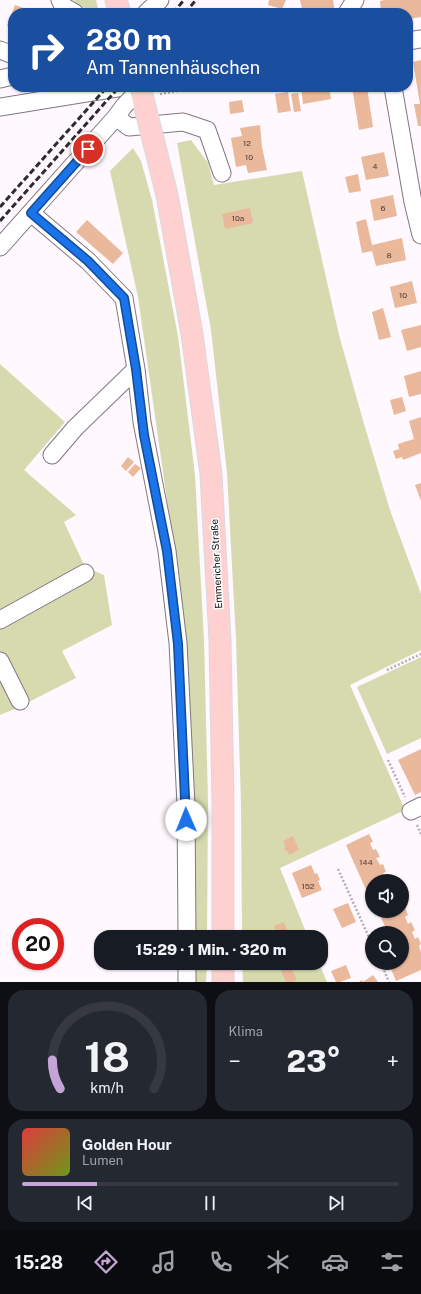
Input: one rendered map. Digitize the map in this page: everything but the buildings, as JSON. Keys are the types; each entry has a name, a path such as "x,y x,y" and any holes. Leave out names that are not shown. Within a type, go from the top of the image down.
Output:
{"main road":[{"name":"Emmericher Straße","path":"142,92 167,195 192,334 211,474 220,640 224,804 223,930"},
{"path":"223,970 223,982"}],"street":[{"path":"60,0 63,6 66,8"},
{"path":"151,8 160,0"},
{"path":"0,107 92,92"},
{"path":"0,247 137,92"},
{"path":"394,92 413,202 421,235"},
{"path":"120,111 129,127 184,122 207,130 222,173"},
{"path":"31,213 88,261 124,298 136,369 142,422 167,551 178,644 186,805 187,930"},
{"path":"52,455 75,428 136,369"},
{"path":"0,620 85,573"},
{"path":"0,661 20,702"},
{"path":"187,970 187,982"}],"path":[{"path":"387,670 421,654"},
{"path":"338,869 365,929"},
{"path":"384,970 389,982"}],"green space":[{"path":"73,0 96,0 98,8 85,8"},
{"path":"191,140 208,163 214,185 302,171 339,335 364,424 390,510 421,594 421,650 350,685 405,810 280,868 305,930 242,930 241,805 236,639 227,473 211,330 177,143"},
{"path":"133,148 141,161 152,200 178,336 195,475 204,640 208,802 207,930 192,930 174,549 138,297 110,171"},
{"path":"0,364 65,422 24,470 76,515 64,522 85,567 104,575 112,625 62,651 76,678 0,715"},
{"path":"421,657 421,738 387,754 357,687"},
{"path":"192,970 207,970 206,982 192,982"},
{"path":"242,970 322,970 327,982 243,982"}],"railway":[{"path":"177,8 184,0"},
{"path":"189,8 196,0"},
{"path":"0,207 103,92"},
{"path":"0,221 115,92"}],"route":[{"path":"88,149 31,213 88,261 124,298 136,369 144,435 167,551 178,644 186,820"}]}
